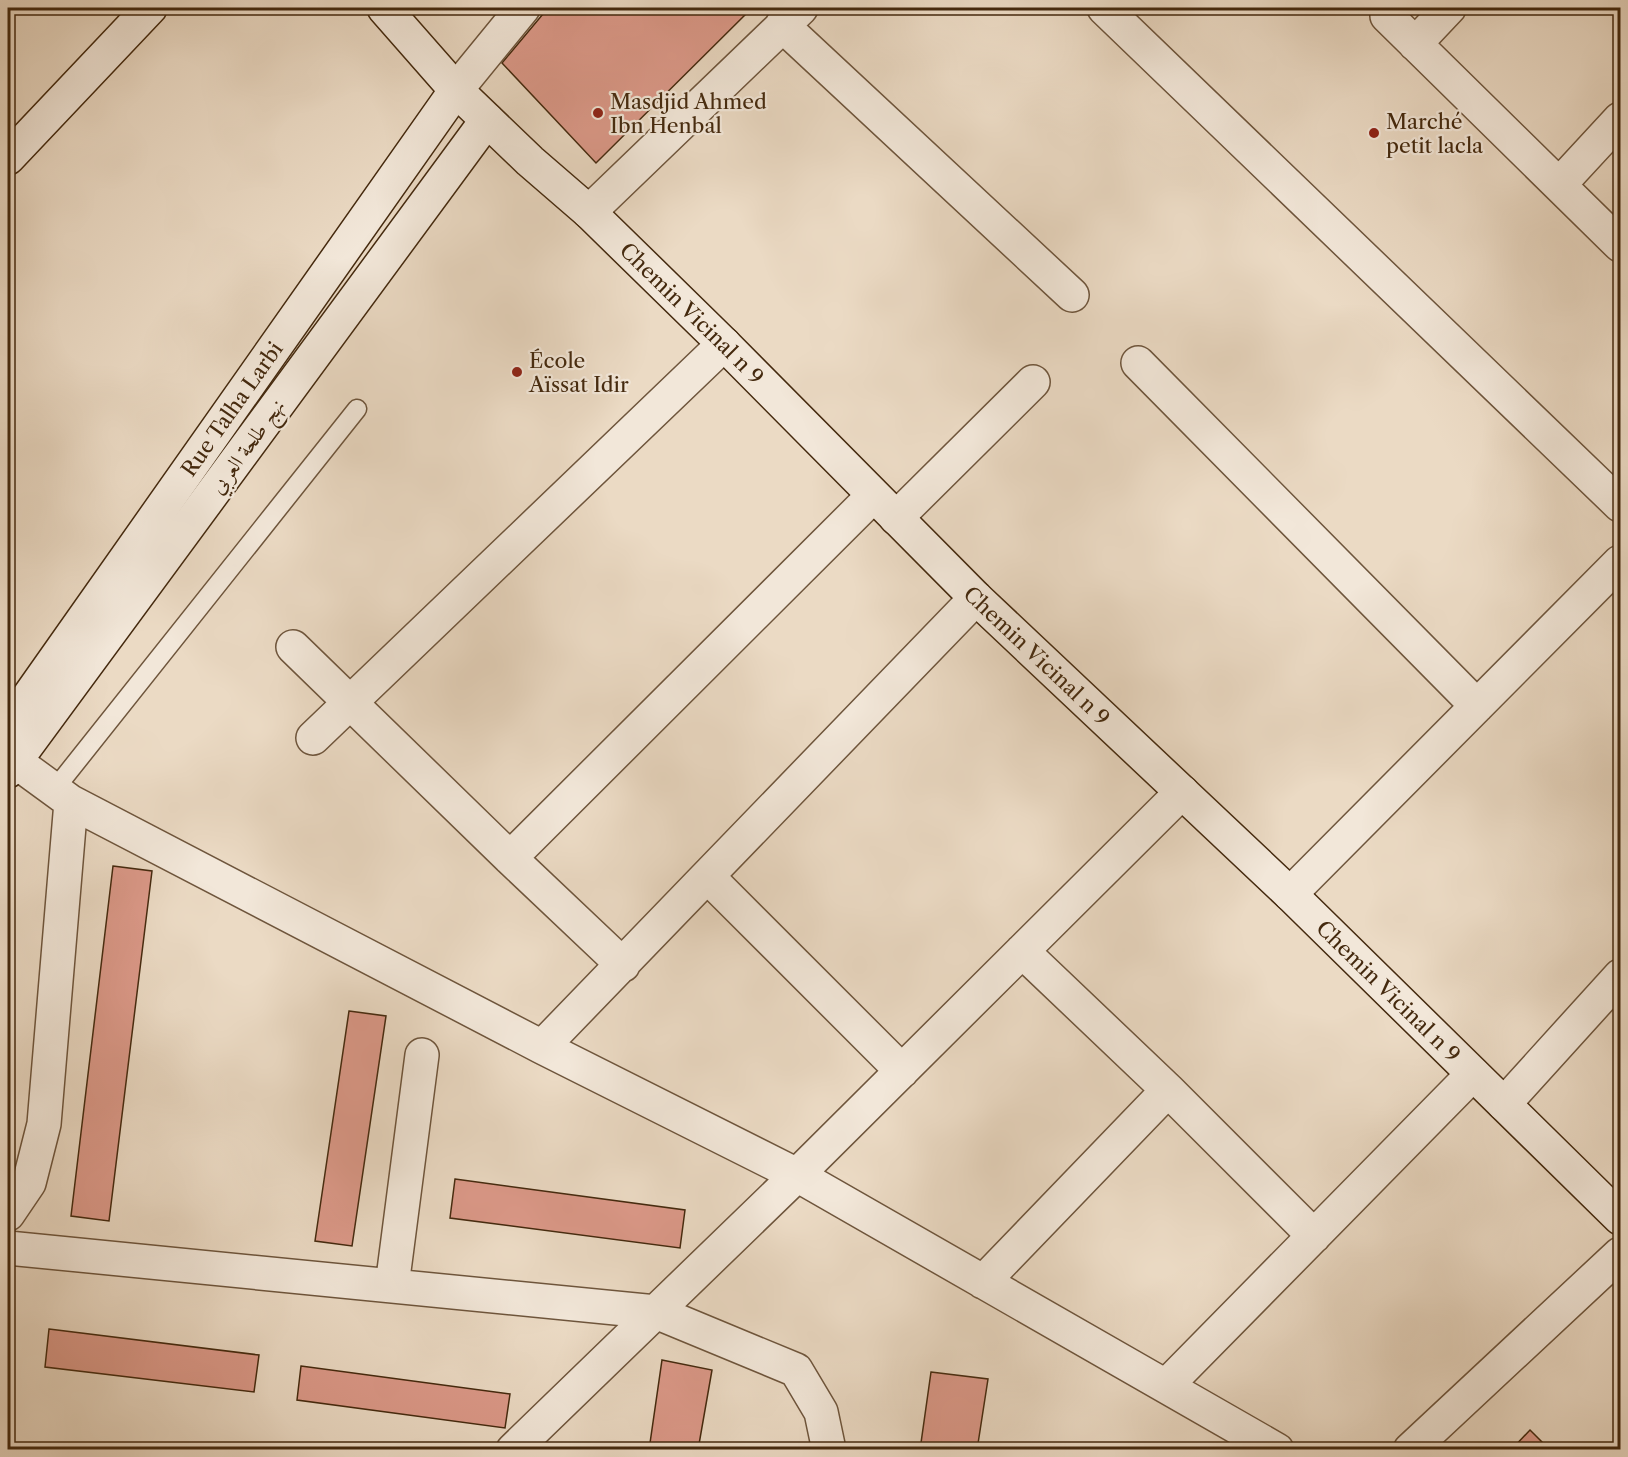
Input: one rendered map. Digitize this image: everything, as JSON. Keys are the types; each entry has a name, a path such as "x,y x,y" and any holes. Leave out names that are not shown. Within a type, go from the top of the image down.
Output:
{"street":[{"path":"8,158 150,8"},
{"name":"Chemin Vicinal n 9","path":"384,8 456,90 530,161 589,212 724,344 976,598 1290,894 1620,1218"},
{"path":"456,90 523,8"},
{"path":"1415,44 1449,8"},
{"path":"1119,12 1620,505"},
{"path":"589,212 792,16 1072,295"},
{"path":"1387,16 1619,241"},
{"name":"Rue Talha Larbi","path":"8,726 456,90"},
{"path":"1559,185 1620,119"},
{"name":"نهج طلحة العربي","path":"10,763 487,120"},
{"path":"313,738 724,344"},
{"path":"1138,363 1477,706"},
{"path":"896,518 1033,382"},
{"path":"510,858 873,496"},
{"path":"1290,894 1620,562"},
{"path":"542,1047 976,598"},
{"path":"293,647 510,858 623,964"},
{"path":"10,763 63,796 542,1047 797,1175 1277,1449"},
{"path":"513,1449 797,1175 1182,792"},
{"path":"8,1214 29,1183 44,1124 63,796"},
{"path":"708,877 902,1071"},
{"path":"1022,951 1168,1090 1314,1236"},
{"path":"1504,1104 1620,976"},
{"path":"392,1286 422,1055"},
{"path":"1166,1386 1473,1074"},
{"path":"983,1282 1168,1090"},
{"path":"8,1248 656,1312 796,1370 822,1412 829,1449"},
{"path":"1410,1449 1620,1254"}],"lane":[{"path":"63,796 357,409"}],"building":[{"name":"Masdjid Ahmed Ibn Henbal","path":"548,8 752,8 596,163 502,63"},
{"path":"113,866 152,871 109,1221 71,1216"},
{"path":"349,1011 386,1016 352,1246 315,1241"},
{"path":"455,1179 685,1210 680,1248 450,1218"},
{"path":"49,1329 259,1355 254,1392 45,1367"},
{"path":"662,1360 712,1370 698,1450 649,1450"},
{"path":"301,1366 510,1394 505,1428 297,1400"},
{"path":"931,1372 988,1379 977,1450 920,1450"},
{"path":"1530,1430 1550,1450 1511,1450"}],"place":[{"name":"Masdjid Ahmed Ibn Henbal","path":"598,113"},
{"name":"Marché petit lacla","path":"1374,133"},
{"name":"École Aïssat Idir","path":"517,372"}]}
